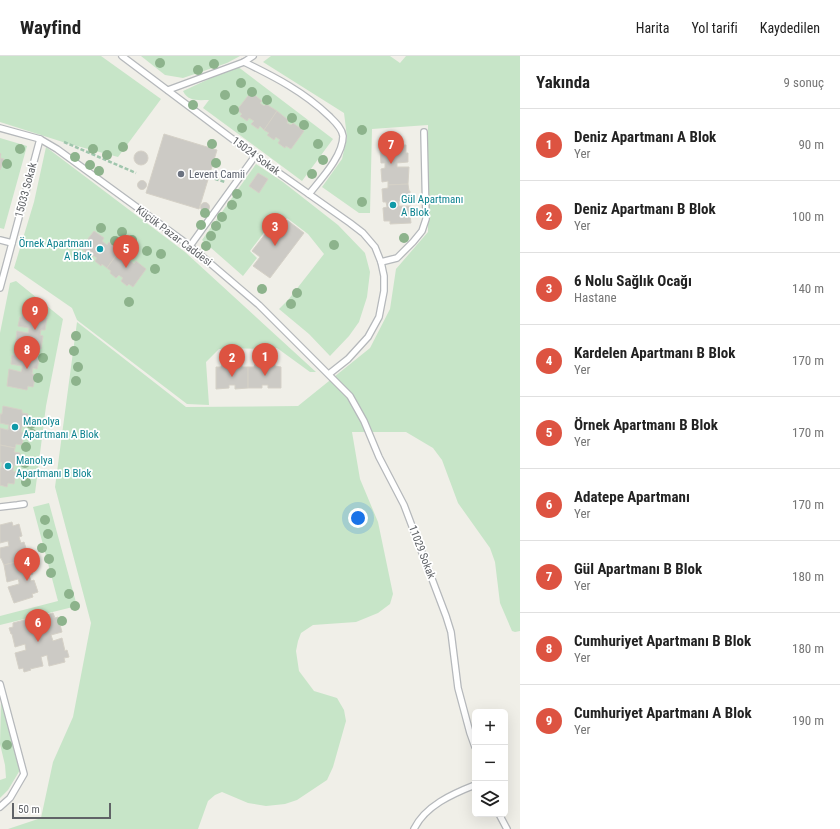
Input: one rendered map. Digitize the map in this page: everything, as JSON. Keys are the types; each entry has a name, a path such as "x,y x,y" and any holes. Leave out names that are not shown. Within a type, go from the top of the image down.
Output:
{"lane":[{"name":"15024 Sokak","path":"122,56 255,156 363,233 375,246 384,276 384,291 379,317 368,337 357,350 329,374"},
{"path":"168,90 244,62 253,56"},
{"path":"244,62 281,80 300,92 318,106 339,127 343,136 337,158 309,194"},
{"name":"Küçük Pazar Caddesi","path":"0,128 40,139 57,149 190,246 259,305 329,374"},
{"path":"381,262 397,258 422,231 426,219 424,132"},
{"name":"15033 Sokak","path":"0,288 40,139"},
{"path":"190,246 255,156"},
{"path":"0,240 12,243"},
{"name":"11029 Sokak","path":"329,374 350,396 364,421 379,457 404,505 451,632 458,688 474,745"},
{"path":"0,507 24,504"},
{"path":"0,684 24,774 10,798 0,806"},
{"path":"414,829 420,820 432,808 454,793 472,786"},
{"path":"501,817 507,829"}],"path":[{"path":"58,139 136,173"},
{"path":"209,177 234,185"}],"green space":[{"path":"0,56 101,56 161,99 118,157 66,143 0,122"},
{"path":"141,56 240,56 227,63 183,78 165,75"},
{"path":"271,56 390,56 400,63 406,56 520,56 520,631 512,631 500,603 495,562 490,548 458,503 442,460 433,448 406,432 352,432 360,479 378,522 393,594 390,604 378,613 356,622 313,625 301,633 298,641 296,651 299,671 314,691 337,698 344,710 346,721 333,767 327,780 297,800 285,804 266,806 248,803 222,792 215,795 208,801 198,829 8,829 41,818 53,762 73,717 91,623 55,487 77,322 186,407 298,406 370,348 390,309 396,269 428,232 428,125 372,129 370,213 359,213 322,187 342,159 347,137 344,113 263,62"},
{"path":"237,66 333,139 302,181 203,108 209,100 191,99 185,95 183,91"},
{"path":"0,138 27,146 4,229 0,228"},
{"path":"46,147 185,252 316,372 310,372 277,348 219,349 206,362 209,405 187,404 77,320 72,308 14,268 34,202"},
{"path":"256,164 283,182 338,225 365,253 370,272 367,297 359,322 349,336 330,356 309,334 279,309 288,300 324,254 308,234 287,218 280,228 272,222 250,251 257,258 243,276 202,240"},
{"path":"16,281 63,319 46,406 35,493 0,498 0,333 10,283"},
{"path":"49,503 77,606 0,625 0,616 58,601 33,507"},
{"path":"1,699 20,770 8,790 0,798 0,780 6,778 5,765 0,744"}],"building":[{"path":"251,92 262,101 260,103 264,106 266,104 277,111 264,130 260,126 258,129 251,124 254,121 249,118 247,121 240,116 242,114 237,110"},
{"path":"277,111 288,120 287,123 291,125 293,123 304,131 291,149 286,146 285,148 278,143 280,140 276,137 274,140 267,135 269,133 264,130"},
{"name":"Levent Camii","path":"164,134 217,150 199,209 146,193"},
{"path":"386,145 406,145 408,162 397,163 397,167 409,167 408,184 388,185 388,181 382,182 381,169 385,168 385,163 381,163 380,150 386,150"},
{"path":"141,151 146,153 148,158 146,163 141,165 136,163 134,158 136,153"},
{"path":"0,158 4,159 0,170"},
{"path":"258,173 268,179 259,193 249,186"},
{"path":"142,180 147,185 142,190 137,185"},
{"name":"Gül Apartmanı A Blok","path":"408,184 410,201 399,201 399,206 411,206 411,223 390,224 390,221 384,221 383,208 387,207 386,202 383,202 382,189 388,188 388,185"},
{"path":"205,202 210,207 205,212 200,207"},
{"path":"287,220 304,233 270,278 253,266 260,257 252,251 273,224 280,229"},
{"name":"Örnek Apartmanı A Blok","path":"94,231 104,238 102,241 107,245 109,242 120,250 107,268 102,264 101,266 95,261 97,258 92,255 90,258 84,254 85,251 81,248"},
{"path":"120,250 130,258 129,260 134,264 136,261 146,269 133,287 129,284 127,286 121,281 123,278 119,275 116,278 107,268"},
{"path":"23,309 42,313 42,317 47,318 45,330 41,330 40,335 43,336 41,349 35,348 35,351 15,347 17,331 28,333 29,328 18,326 20,317 22,317"},
{"path":"15,347 35,351 34,355 40,356 37,369 33,368 32,374 36,375 33,387 28,386 27,390 7,386 9,369 21,372 22,369 22,366 11,364"},
{"path":"222,364 229,364 229,368 235,368 235,364 242,364 242,367 248,367 248,388 235,389 235,385 229,385 229,388 216,389 216,367 221,367"},
{"path":"255,364 262,364 262,368 267,368 268,364 275,364 275,366 281,367 281,388 268,388 268,385 262,385 262,388 248,388 248,367 254,367"},
{"name":"Manolya Apartmanı A Blok","path":"3,406 22,410 22,413 28,414 25,427 22,426 21,432 24,433 22,445 16,444 15,448 0,445 0,428 8,430 9,425 0,423 0,414 2,414"},
{"name":"Manolya Apartmanı B Blok","path":"0,445 15,448 14,452 20,453 18,465 14,465 13,471 16,472 14,484 8,483 7,487 0,485 0,468 2,463 0,462"},
{"path":"12,522 13,526 19,524 22,536 19,537 21,543 24,542 28,554 22,556 23,560 4,565 0,558 0,548 9,546 8,541 0,543 0,525"},
{"path":"23,560 24,564 29,562 33,574 29,575 31,581 34,580 38,592 32,594 33,597 14,603 8,587 19,584 19,582 18,579 7,582 4,565"},
{"path":"53,613 55,618 58,617 62,632 51,635 53,641 62,638 65,651 67,650 69,657 64,658 65,662 49,666 47,655 41,657 43,666 24,672 23,668 19,669 15,653 26,650 25,644 15,647 9,628 13,627 13,623 28,619 31,631 37,628 35,619"}],"place":[{"name":"Gül Apartmanı B Blok","path":"391,164"},
{"name":"Levent Camii","path":"181,174"},
{"name":"Gül Apartmanı A Blok","path":"393,205"},
{"name":"6 Nolu Sağlık Ocağı","path":"275,246"},
{"name":"Örnek Apartmanı A Blok","path":"100,249"},
{"name":"Örnek Apartmanı B Blok","path":"126,268"},
{"name":"Cumhuriyet Apartmanı A Blok","path":"35,330"},
{"name":"Cumhuriyet Apartmanı B Blok","path":"27,369"},
{"name":"Deniz Apartmanı A Blok","path":"265,376"},
{"name":"Deniz Apartmanı B Blok","path":"232,377"},
{"name":"Manolya Apartmanı A Blok","path":"15,427"},
{"name":"Manolya Apartmanı B Blok","path":"8,466"},
{"name":"Kardelen Apartmanı B Blok","path":"27,581"},
{"name":"Adatepe Apartmanı","path":"38,642"}]}
